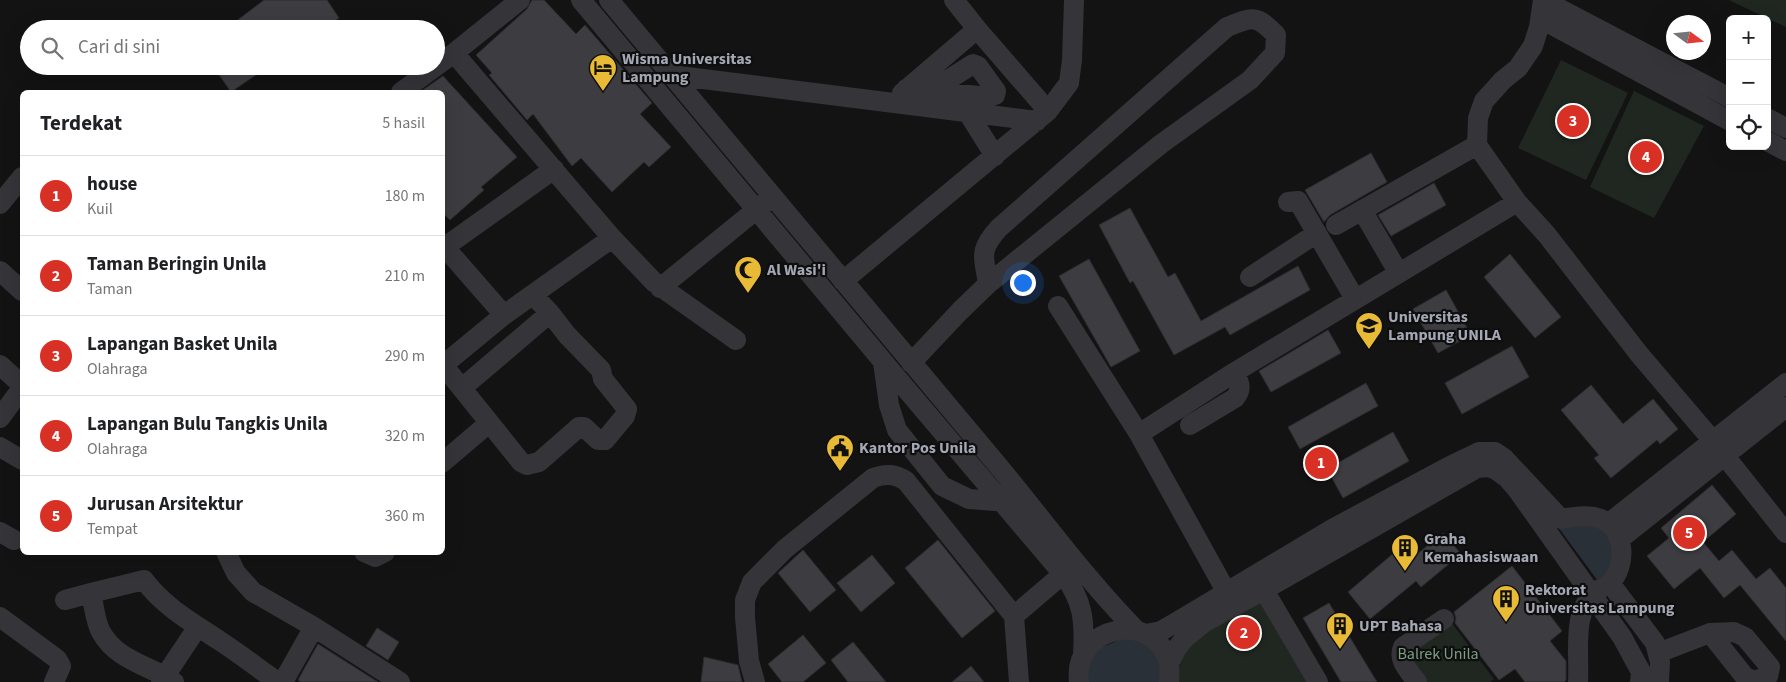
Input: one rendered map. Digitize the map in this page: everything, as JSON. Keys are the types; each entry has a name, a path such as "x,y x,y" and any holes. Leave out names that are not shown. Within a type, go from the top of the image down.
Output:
{"street":[{"path":"445,60 520,0"},
{"path":"581,0 882,361 1104,597 1141,632 1156,642 1164,652 1169,673"},
{"path":"609,0 911,363 1072,586 1082,608 1084,654"},
{"path":"954,0 1043,116"},
{"path":"843,281 1043,116 1069,83 1072,60 1074,0"},
{"path":"1726,118 1693,90 1542,6 1532,46 1518,68 1503,80 1484,102 1478,118 1477,145 1517,202 1547,235 1639,354 1719,449 1786,534"},
{"path":"911,363 988,284 1161,144 1250,80 1275,53 1276,35 1263,22 1248,18 1227,27 999,228 987,241 984,252 988,284"},
{"path":"900,96 977,29"},
{"path":"454,54 612,238 660,288 736,340"},
{"path":"404,90 425,75"},
{"path":"672,75 900,96 968,113 1043,116"},
{"path":"900,96 932,90"},
{"path":"1693,90 1726,97"},
{"path":"968,113 995,156"},
{"path":"1771,120 1786,128"},
{"path":"1771,143 1786,151"},
{"path":"1336,225 1477,145"},
{"path":"445,245 554,169"},
{"path":"0,204 20,180"},
{"path":"660,288 772,196"},
{"path":"1288,202 1298,201 1355,299"},
{"path":"1139,434 1235,372 1517,202"},
{"path":"1362,210 1398,272"},
{"path":"1250,277 1317,233"},
{"path":"445,363 504,315 612,238"},
{"path":"445,248 504,315"},
{"path":"0,271 20,284"},
{"path":"445,367 521,462 527,466 539,462 579,427 584,427 598,440 605,440 625,416 627,409 603,379 601,370 533,295"},
{"path":"1058,306 1139,434 1230,598"},
{"path":"462,388 550,313"},
{"path":"882,361 889,405 897,430 942,486 969,500 995,500 1003,491"},
{"path":"0,366 20,384"},
{"path":"1190,425 1235,398 1240,386 1235,372"},
{"path":"1719,449 1786,383"},
{"path":"0,418 20,389"},
{"path":"1614,531 1719,449 1786,408"},
{"path":"445,460 489,423"},
{"path":"0,447 20,459"},
{"path":"1079,682 1080,664 1084,654 1097,638 1115,630 1141,632 1161,630 1230,598 1264,590 1373,517 1479,452 1495,452 1504,458 1554,525 1591,594 1632,655 1641,672 1640,682"},
{"path":"755,682 749,661 745,616 745,600 752,582 792,543 873,478 885,474 898,476 906,482 1014,616 1019,682"},
{"path":"1554,525 1587,516 1599,518 1614,531 1621,563 1617,576 1610,583 1591,594 1580,619 1578,682"},
{"path":"1169,673 1177,648 1196,628 1230,598 1332,529 1373,517"},
{"path":"227,555 236,573 253,592 314,627 400,682"},
{"path":"1014,616 1063,574"},
{"path":"65,600 144,580 152,591 184,619 219,640 278,682"},
{"path":"1610,583 1655,643 1660,662 1659,682"},
{"path":"1264,590 1318,682"},
{"path":"91,593 100,631 113,648 128,659 167,680 197,628"},
{"path":"0,617 58,659 61,666 54,682"},
{"path":"1417,682 1400,659 1400,652 1403,647 1444,619"},
{"path":"283,682 314,627"},
{"path":"1658,653 1710,633"}],"green space":[{"path":"1729,0 1786,0 1786,27 1771,20 1771,15 1760,15"},
{"path":"1561,60 1628,93 1586,180 1518,148"},
{"path":"1634,91 1704,126 1654,218 1590,187"},
{"path":"1263,595 1316,682 1177,682 1182,650 1220,615"},
{"name":"Balrek Unila","path":"1445,614 1494,679 1490,682 1415,682 1393,650"}],"shaded area":[{"path":"1587,522 1614,535 1612,574 1598,581 1558,527"},
{"path":"1131,635 1158,653 1165,682 1083,682 1091,652"}],"building":[{"path":"264,0 327,0 339,18 336,20 238,20"},
{"path":"532,0 544,0 576,34 585,25 652,103 640,114 671,147 649,167 644,162 612,192 581,158 572,166 533,114 527,120 489,75 492,73 476,55 527,9"},
{"path":"219,75 256,75 234,90 230,90"},
{"path":"443,76 517,157 481,187 484,190 450,220 445,215 445,90 423,90"},
{"path":"1371,153 1387,182 1330,215 1324,222 1305,190"},
{"path":"1434,183 1446,205 1391,236 1378,215"},
{"path":"1130,208 1168,277 1175,273 1201,321 1298,266 1310,290 1230,335 1225,327 1174,355 1133,281 1130,283 1099,225"},
{"path":"1510,254 1561,317 1535,338 1484,277"},
{"path":"1089,259 1140,351 1111,367 1059,276"},
{"path":"1446,290 1471,335 1438,353 1413,309"},
{"path":"1328,330 1341,353 1271,392 1259,371"},
{"path":"1512,346 1529,377 1462,414 1445,383"},
{"path":"1366,383 1378,406 1300,449 1288,427"},
{"path":"1591,385 1623,424 1653,399 1678,429 1660,444 1657,440 1611,478 1594,458 1599,455 1561,410"},
{"path":"1393,432 1409,461 1343,498 1327,469"},
{"path":"1712,485 1736,514 1703,542 1719,561 1732,550 1756,579 1770,568 1786,588 1786,641 1740,585 1724,598 1700,568 1674,589 1647,556 1669,538 1661,528"},
{"name":"Graha Kemahasiswaan","path":"1443,533 1461,554 1421,587 1416,581 1370,619 1348,592 1395,552 1405,564"},
{"path":"938,540 995,611 962,638 905,568"},
{"path":"803,550 836,590 810,612 778,573"},
{"path":"872,555 895,583 861,612 837,583"},
{"name":"Rektorat Universitas Lampung","path":"1512,566 1562,631 1550,641 1566,661 1566,680 1564,682 1525,682 1515,669 1499,680 1455,623 1454,612"},
{"name":"UPT Bahasa","path":"1329,603 1377,682 1341,682 1303,618"},
{"path":"377,628 399,642 388,660 366,646"},
{"path":"803,635 826,663 803,682 782,682 768,664"},
{"path":"853,642 886,682 848,682 831,660"},
{"path":"318,644 378,682 301,682 298,680"},
{"path":"704,657 738,665 742,682 701,682"},
{"path":"971,666 984,682 952,682"}],"place":[{"name":"Wisma Universitas Lampung","path":"603,92"},
{"name":"Lapangan Basket Unila","path":"1573,121"},
{"name":"Lapangan Bulu Tangkis Unila","path":"1646,157"},
{"name":"Al Wasi'i","path":"748,294"},
{"name":"Universitas Lampung UNILA","path":"1369,350"},
{"name":"house","path":"1321,463"},
{"name":"Kantor Pos Unila","path":"840,472"},
{"name":"Jurusan Arsitektur","path":"1689,533"},
{"name":"Graha Kemahasiswaan","path":"1405,572"},
{"name":"Rektorat Universitas Lampung","path":"1506,623"},
{"name":"Taman Beringin Unila","path":"1244,633"},
{"name":"UPT Bahasa","path":"1340,650"}]}
